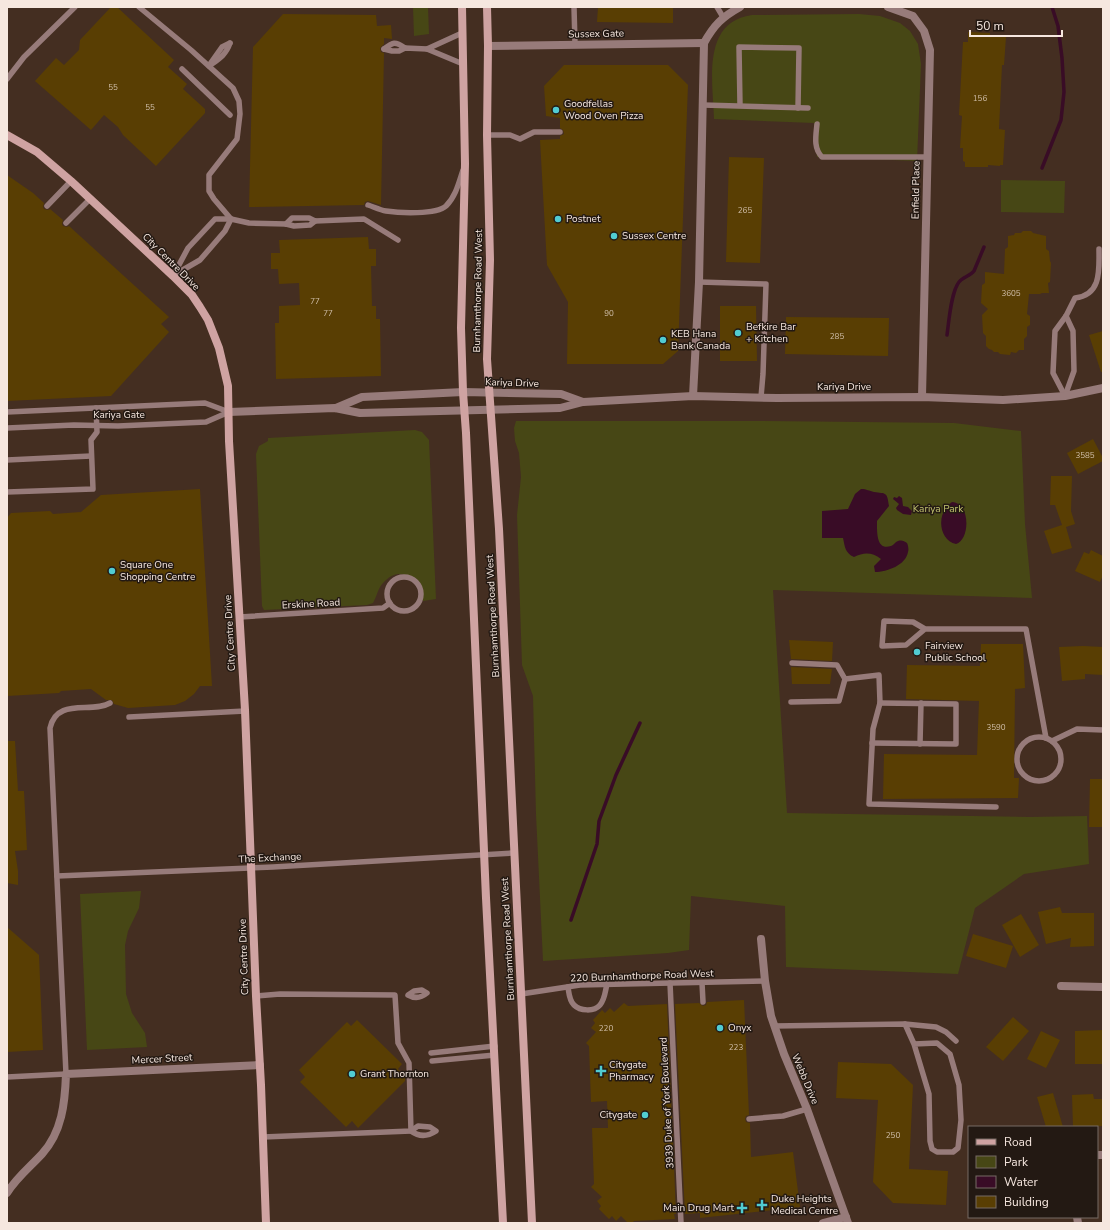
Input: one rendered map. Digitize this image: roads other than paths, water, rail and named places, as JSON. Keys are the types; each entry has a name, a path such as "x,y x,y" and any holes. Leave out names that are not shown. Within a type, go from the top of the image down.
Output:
{"main road":[{"name":"Burnhamthorpe Road West","path":"462,7 464,164 461,292 463,392 484,856 503,1223"},
{"name":"Burnhamthorpe Road West","path":"487,7 487,135 490,260 487,359 499,536 532,1223"},
{"name":"City Centre Drive","path":"7,135 37,152 90,199 192,295 208,320 219,348 228,386 245,712 266,1223"}],"street":[{"path":"693,396 699,282 704,43 712,29 724,18 740,7"},
{"name":"Enfield Place","path":"888,7 913,16 924,31 930,50 922,397"},
{"name":"Sussex Gate","path":"488,46 704,43"},
{"name":"Kariya Drive","path":"464,410 560,408 584,402 693,396 922,397 1003,400 1065,396 1103,388"},
{"name":"Kariya Drive","path":"463,392 561,394 584,402"},
{"name":"Kariya Gate","path":"335,408 362,397 463,392"},
{"name":"Kariya Gate","path":"229,412 335,408 360,413 464,410"},
{"name":"Webb Drive","path":"761,939 765,981 774,1026 807,1110 847,1220"},
{"path":"1061,986 1103,987"},
{"name":"Mercer Street","path":"66,1074 260,1065"},
{"path":"7,1193 12,1184 42,1154 57,1130 65,1098 66,1074"},
{"path":"823,1223 847,1220"}],"lane":[{"path":"7,79 24,57 75,7"},
{"path":"139,7 233,88 239,101 240,114 237,140 209,176 210,191 214,199 231,219"},
{"path":"574,7 575,44"},
{"path":"717,7 724,18"},
{"path":"427,49 462,33"},
{"path":"405,48 427,49 463,64"},
{"path":"740,105 739,48 799,48 798,108"},
{"path":"182,69 229,115 240,114"},
{"path":"703,105 808,108"},
{"path":"817,124 815,140 818,153 822,157 927,157"},
{"path":"487,135 510,135 520,139 534,132 560,132"},
{"path":"368,205 386,211 422,213 433,212 444,207 456,191 464,164"},
{"path":"47,206 70,181"},
{"path":"66,223 90,199"},
{"path":"173,276 188,248 215,219 231,219 249,223 286,224 294,226 310,225 315,221 364,219 398,240"},
{"path":"173,276 200,260 225,232 231,219"},
{"path":"1065,396 1053,373 1055,331 1066,316 1075,298 1082,297 1097,284 1100,249"},
{"path":"699,282 766,284 761,397"},
{"path":"1065,396 1074,371 1073,331 1066,316"},
{"name":"Kariya Gate","path":"7,412 205,403 229,412"},
{"path":"7,492 93,489 91,440 97,432 96,408"},
{"name":"Kariya Gate","path":"7,428 74,424 118,426 206,422 229,412"},
{"path":"7,460 92,456"},
{"path":"408,578 414,581 421,592 418,604 413,609 400,611 390,603 388,591 390,584 395,580 408,578"},
{"name":"Erskine Road","path":"240,617 383,608 390,603"},
{"path":"925,629 906,645 882,646 884,621 913,622 925,629 1026,629 1046,738"},
{"path":"791,702 839,701 845,679 837,665 792,663"},
{"path":"845,679 879,675 880,703 873,729 869,804 996,807"},
{"path":"7,1077 66,1074 50,728 52,722 62,712 67,710 105,706 110,703"},
{"path":"872,743 956,744 956,704 880,703"},
{"path":"920,744 921,703"},
{"path":"129,717 245,712"},
{"path":"1052,741 1077,729 1103,730"},
{"path":"1033,738 1046,738 1056,745 1061,755 1058,771 1054,775 1044,780 1037,781 1030,779 1020,768 1018,754 1026,741 1033,738"},
{"name":"The Exchange","path":"57,876 251,868 484,856 514,853"},
{"name":"220 Burnhamthorpe Road West","path":"521,994 568,987 606,984 765,981"},
{"name":"3939 Duke of York Boulevard","path":"670,983 681,1223"},
{"path":"702,983 703,1002"},
{"path":"568,987 569,996 574,1005 581,1009 592,1010 599,1006 605,996 606,984"},
{"path":"256,996 280,994 395,995 398,1043 409,1063 411,1130 263,1137"},
{"path":"774,1026 905,1024 936,1027 946,1032 956,1042"},
{"path":"905,1024 914,1044 929,1094 930,1141 932,1149 937,1152 954,1152 958,1148 960,1120 959,1085 950,1054 937,1043 914,1044"},
{"path":"431,1053 495,1046"},
{"path":"432,1061 495,1055"},
{"path":"749,1119 783,1116 807,1110"}],"water":[{"path":"861,489 883,493 888,498 889,506 877,521 877,535 882,546 892,546 897,541 904,541 907,543 908,550 904,561 885,571 875,572 874,566 881,559 874,555 861,554 854,557 847,552 843,538 822,538 822,511 848,509 855,494"},
{"path":"899,496 902,498 903,506 908,507 912,511 911,515 903,514 897,510 896,508 899,504 893,499 894,497 897,498"},
{"path":"952,502 963,508 966,522 964,536 961,541 956,544 946,537 941,525 943,512"}],"waterway":[{"path":"1042,168 1061,120 1064,92 1058,26 1052,7"},
{"path":"947,335 951,307 956,287 961,280 974,271 984,247"},
{"path":"571,920 597,844 599,821 616,775 640,723"}],"place":[{"name":"Goodfellas Wood Oven Pizza","path":"556,110"},
{"name":"Postnet","path":"558,219"},
{"name":"Sussex Centre","path":"614,236"},
{"name":"Befkire Bar + Kitchen","path":"738,333"},
{"name":"KEB Hana Bank Canada","path":"663,340"},
{"name":"Square One Shopping Centre","path":"112,571"},
{"name":"Fairview Public School","path":"917,652"},
{"name":"Onyx","path":"720,1028"},
{"name":"Citygate Pharmacy","path":"601,1071"},
{"name":"Grant Thornton","path":"352,1074"},
{"name":"Citygate","path":"645,1115"},
{"name":"Duke Heights Medical Centre","path":"762,1205"},
{"name":"Main Drug Mart","path":"742,1208"}],"park label":[{"name":"Kariya Park","path":"938,509"}]}
